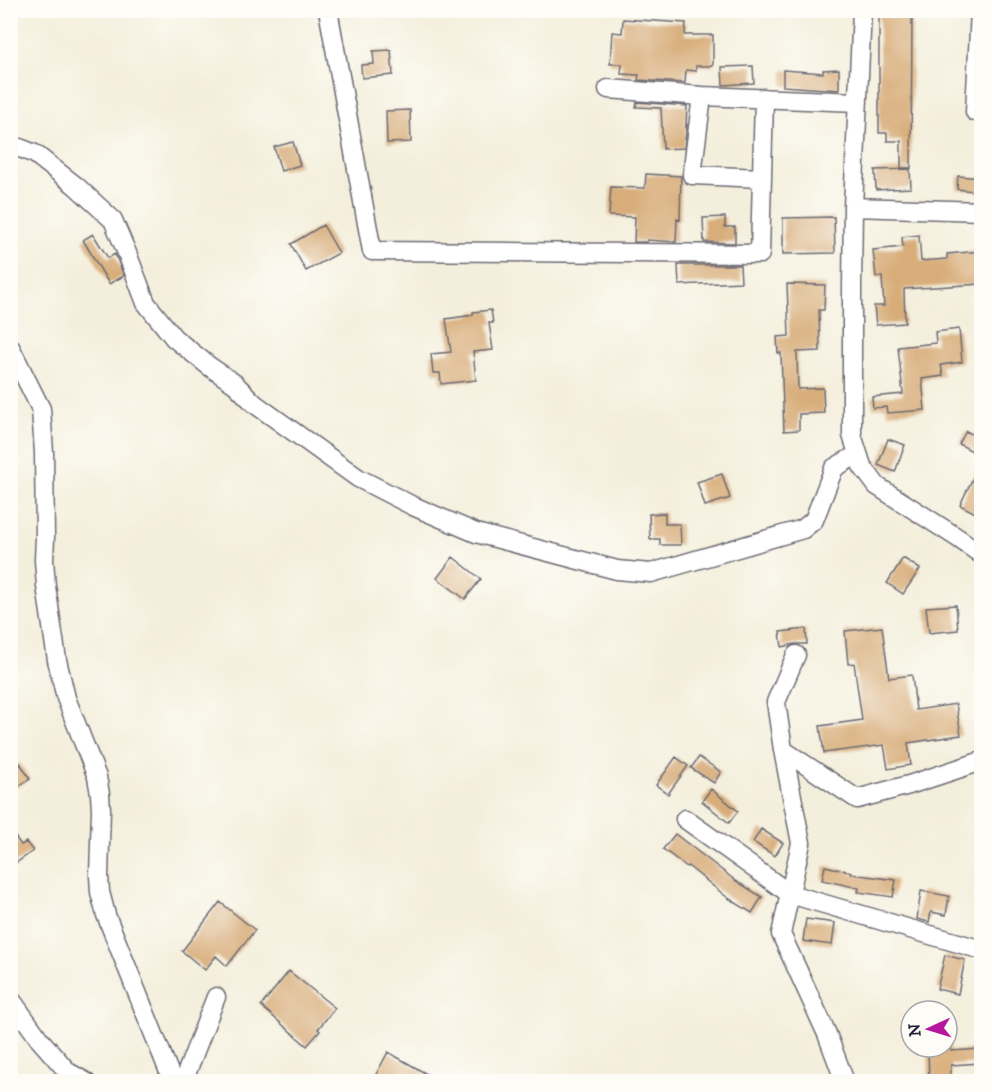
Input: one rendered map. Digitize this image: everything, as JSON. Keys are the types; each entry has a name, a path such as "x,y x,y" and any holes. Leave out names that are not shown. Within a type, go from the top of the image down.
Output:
{"street":[{"path":"328,10 372,251 760,254 764,98"},
{"path":"862,10 852,286 852,435 862,466 877,486 981,555"},
{"path":"975,111 980,10"},
{"path":"608,89 702,96 858,102"},
{"path":"702,96 692,175 762,178"},
{"path":"10,148 20,148 35,154 76,186 113,220 146,303 174,339 235,384 255,404 358,478 476,534 616,570 651,573 803,530 813,520 834,468 858,454"},
{"path":"854,207 981,211"},
{"path":"13,353 40,409 44,453 46,586 57,660 66,698 97,777 100,794 100,892 106,915 173,1082"},
{"path":"796,655 776,702 801,843 781,934 827,1034 845,1082"},
{"path":"783,750 857,799 909,785 981,761"},
{"path":"685,819 790,894 981,950"},
{"path":"183,1082 216,997"},
{"path":"10,998 17,1019 40,1040 68,1072 86,1082"}],"building":[{"path":"879,10 898,10 898,17 912,17 911,168 901,168 901,141 887,141 887,133 879,133"},
{"path":"623,19 686,23 685,35 713,35 713,66 696,66 696,71 686,70 685,83 638,80 639,75 621,74 622,64 610,64 612,32 622,33"},
{"path":"391,50 393,75 362,78 361,65 374,64 373,51"},
{"path":"753,66 754,83 723,85 722,67"},
{"path":"839,69 839,90 783,86 783,70 823,73 823,70"},
{"path":"637,102 687,106 684,148 663,149 661,108 636,107"},
{"path":"410,110 411,142 387,143 386,111"},
{"path":"293,142 300,165 281,171 274,147"},
{"path":"910,169 911,188 876,190 875,170"},
{"path":"646,174 681,176 680,220 677,219 676,242 647,240 647,242 634,242 635,217 609,216 611,187 645,188"},
{"path":"958,176 981,178 981,192 957,189"},
{"path":"725,217 725,227 735,227 735,243 704,242 703,218"},
{"path":"834,217 835,253 783,254 783,218"},
{"path":"323,225 339,253 306,271 291,244"},
{"path":"93,234 108,258 115,254 124,276 109,284 83,240"},
{"path":"919,235 921,261 947,259 947,254 981,251 981,284 904,289 905,323 876,325 874,306 884,306 882,277 876,277 873,250 903,247 902,237"},
{"path":"678,265 740,265 741,282 679,285"},
{"path":"787,284 825,285 824,310 819,310 820,351 797,352 798,389 823,388 824,413 799,414 799,430 784,431 781,353 778,353 777,337 789,336"},
{"path":"491,310 493,323 489,323 493,350 473,352 476,380 441,384 440,373 433,373 431,354 451,352 446,319"},
{"path":"959,329 962,362 941,365 943,376 922,379 925,410 887,413 886,407 873,408 872,397 903,394 898,347 936,343 935,332"},
{"path":"966,431 981,439 981,456 959,444"},
{"path":"888,439 905,445 895,472 878,465"},
{"path":"981,461 981,516 960,505"},
{"path":"722,474 730,498 705,506 697,482"},
{"path":"665,513 665,524 680,524 681,545 660,545 660,539 650,539 649,514"},
{"path":"453,557 481,579 465,599 437,578"},
{"path":"903,558 920,569 903,594 887,583"},
{"path":"956,605 958,630 929,633 926,607"},
{"path":"882,627 889,678 912,675 916,710 956,704 961,735 908,743 911,765 888,769 884,745 824,753 820,726 862,720 854,663 848,664 845,631"},
{"path":"806,629 807,644 782,647 780,632"},
{"path":"676,757 688,766 668,794 656,785"},
{"path":"699,757 721,772 714,783 691,768"},
{"path":"20,763 30,779 16,788 10,779 10,769"},
{"path":"711,789 738,811 729,823 702,801"},
{"path":"761,829 783,843 775,856 753,842"},
{"path":"10,830 21,845 26,842 33,851 10,867"},
{"path":"675,834 736,881 762,897 752,913 728,898 663,849"},
{"path":"825,866 852,872 851,874 896,880 893,897 858,892 859,888 822,880"},
{"path":"921,891 949,896 946,915 931,912 929,922 917,919"},
{"path":"220,902 255,930 227,966 216,956 205,970 182,951"},
{"path":"806,919 835,923 832,945 803,941"},
{"path":"945,955 965,960 958,994 937,989"},
{"path":"289,971 335,1008 307,1046 261,1006"},
{"path":"981,1049 981,1063 951,1065 951,1080 929,1081 928,1059 959,1059 959,1050"},
{"path":"388,1052 441,1082 372,1082"}]}
